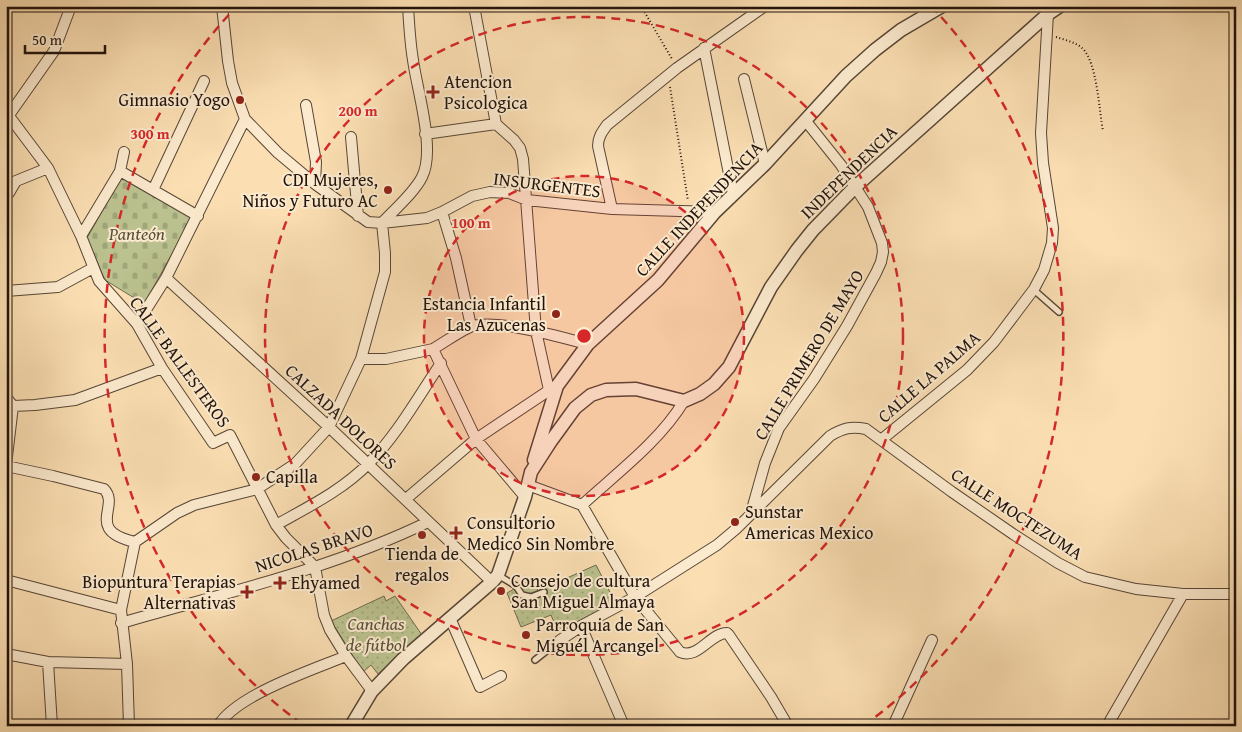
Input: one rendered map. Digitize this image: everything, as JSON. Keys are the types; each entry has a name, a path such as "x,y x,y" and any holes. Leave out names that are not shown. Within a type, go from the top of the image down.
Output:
{"street":[{"path":"8,114 54,51 71,6"},
{"path":"222,6 231,76 244,119 278,153 315,184 368,222 382,223"},
{"path":"129,726 127,664 121,610 135,542 177,513 194,505 257,489 295,464 328,427 361,359 385,272 382,223 418,184 427,156 413,60 408,6"},
{"path":"406,499 476,439 553,388 536,330 523,159 520,148 514,140 496,124 474,6"},
{"path":"612,209 598,146 598,139 607,125 677,68 765,6"},
{"name":"CALLE INDEPENDENCIA","path":"528,485 553,388 588,344 658,280 715,212 765,164 846,76 901,30 942,6"},
{"name":"INDEPENDENCIA","path":"684,401 700,394 714,384 729,367 768,293 797,250 832,209 1048,14 1060,6"},
{"name":"CALLE LA PALMA","path":"558,641 717,545 736,529 830,436 852,426 866,429 881,440 967,370 994,342 1034,289 1044,270 1052,243 1053,228 1043,162 1041,133 1048,14"},
{"path":"704,48 733,194"},
{"path":"744,79 765,164"},
{"path":"154,190 204,81"},
{"path":"306,105 316,162 315,184"},
{"name":"CALLE BALLESTEROS","path":"8,114 48,168 81,236 99,281 137,324 162,368 213,443 230,435 276,524 286,538 315,567"},
{"path":"137,324 166,278 244,119"},
{"name":"CALLE PRIMERO DE MAYO","path":"751,514 765,463 779,428 814,380 866,293 881,262 882,243 868,207 840,165 805,120"},
{"path":"425,134 496,124"},
{"path":"351,137 358,216"},
{"path":"81,236 120,171 124,152"},
{"path":"6,194 16,181 48,168"},
{"path":"120,171 198,216"},
{"name":"INSURGENTES","path":"382,223 417,220 442,212 472,196 490,192 509,193 527,200 612,209 715,212"},
{"path":"442,212 456,258 471,326"},
{"path":"6,291 58,287 93,268"},
{"name":"CALZADA DOLORES","path":"166,278 406,499 428,522 495,579"},
{"path":"361,359 386,359 433,349 471,326 484,324 536,330 588,344"},
{"path":"433,349 476,439 528,485 582,505 635,596 680,652 689,653 696,651 720,634 727,633 766,689 788,726"},
{"path":"276,524 339,488 368,465 386,445 441,363"},
{"path":"14,406 75,400 162,368"},
{"path":"351,726 372,691 403,659 495,579 528,485 564,422 575,408 591,395 606,390 636,389 684,401 675,416 659,435 582,505"},
{"path":"6,397 14,406 6,466 104,489 108,497 107,522 110,531 121,539 135,542"},
{"name":"CALLE MOCTEZUMA","path":"881,440 952,492 1065,567 1085,577 1108,584 1136,589 1182,594 1236,594"},
{"name":"NICOLAS BRAVO","path":"121,623 315,567 372,547 428,522"},
{"path":"315,567 324,615 330,630 346,656 372,691"},
{"path":"6,580 121,610"},
{"path":"1107,726 1182,594"},
{"path":"450,618 480,687 501,676"},
{"path":"581,626 624,726"},
{"path":"893,726 932,640"},
{"path":"6,654 48,662 127,664"},
{"path":"218,726 224,717 247,698 346,656"},
{"path":"48,662 52,726"}],"lane":[{"path":"1034,289 1059,312"},
{"path":"495,579 516,586 522,595 531,597 544,592"},
{"path":"535,660 558,641"}],"path":[{"path":"642,6 677,68"},
{"path":"1047,34 1077,45 1088,56 1096,86 1103,131"},
{"path":"668,75 689,210"}],"green space":[{"name":"Panteón","path":"121,178 192,218 144,304 105,280 87,238"},
{"path":"596,565 615,602 558,632 551,615 521,627 507,593 533,578 538,591"},
{"name":"Canchas de fútbol","path":"384,596 386,601 395,596 422,635 378,674 371,665 363,672 331,621"}],"place":[{"name":"Atencion Psicologica","path":"433,92"},
{"name":"Gimnasio Yogo","path":"240,100"},
{"name":"CDI Mujeres, Niños y Futuro AC","path":"388,190"},
{"name":"Estancia Infantil Las Azucenas","path":"556,314"},
{"name":"Capilla","path":"256,477"},
{"name":"Sunstar Americas Mexico","path":"735,522"},
{"name":"Consultorio Medico Sin Nombre","path":"456,533"},
{"name":"Tienda de regalos","path":"422,535"},
{"name":"Ehyamed","path":"280,583"},
{"name":"Consejo de cultura San Miguel Almaya","path":"501,591"},
{"name":"Biopuntura Terapias Alternativas","path":"247,592"},
{"name":"Parroquia de San Miguél Arcangel","path":"526,635"}]}
